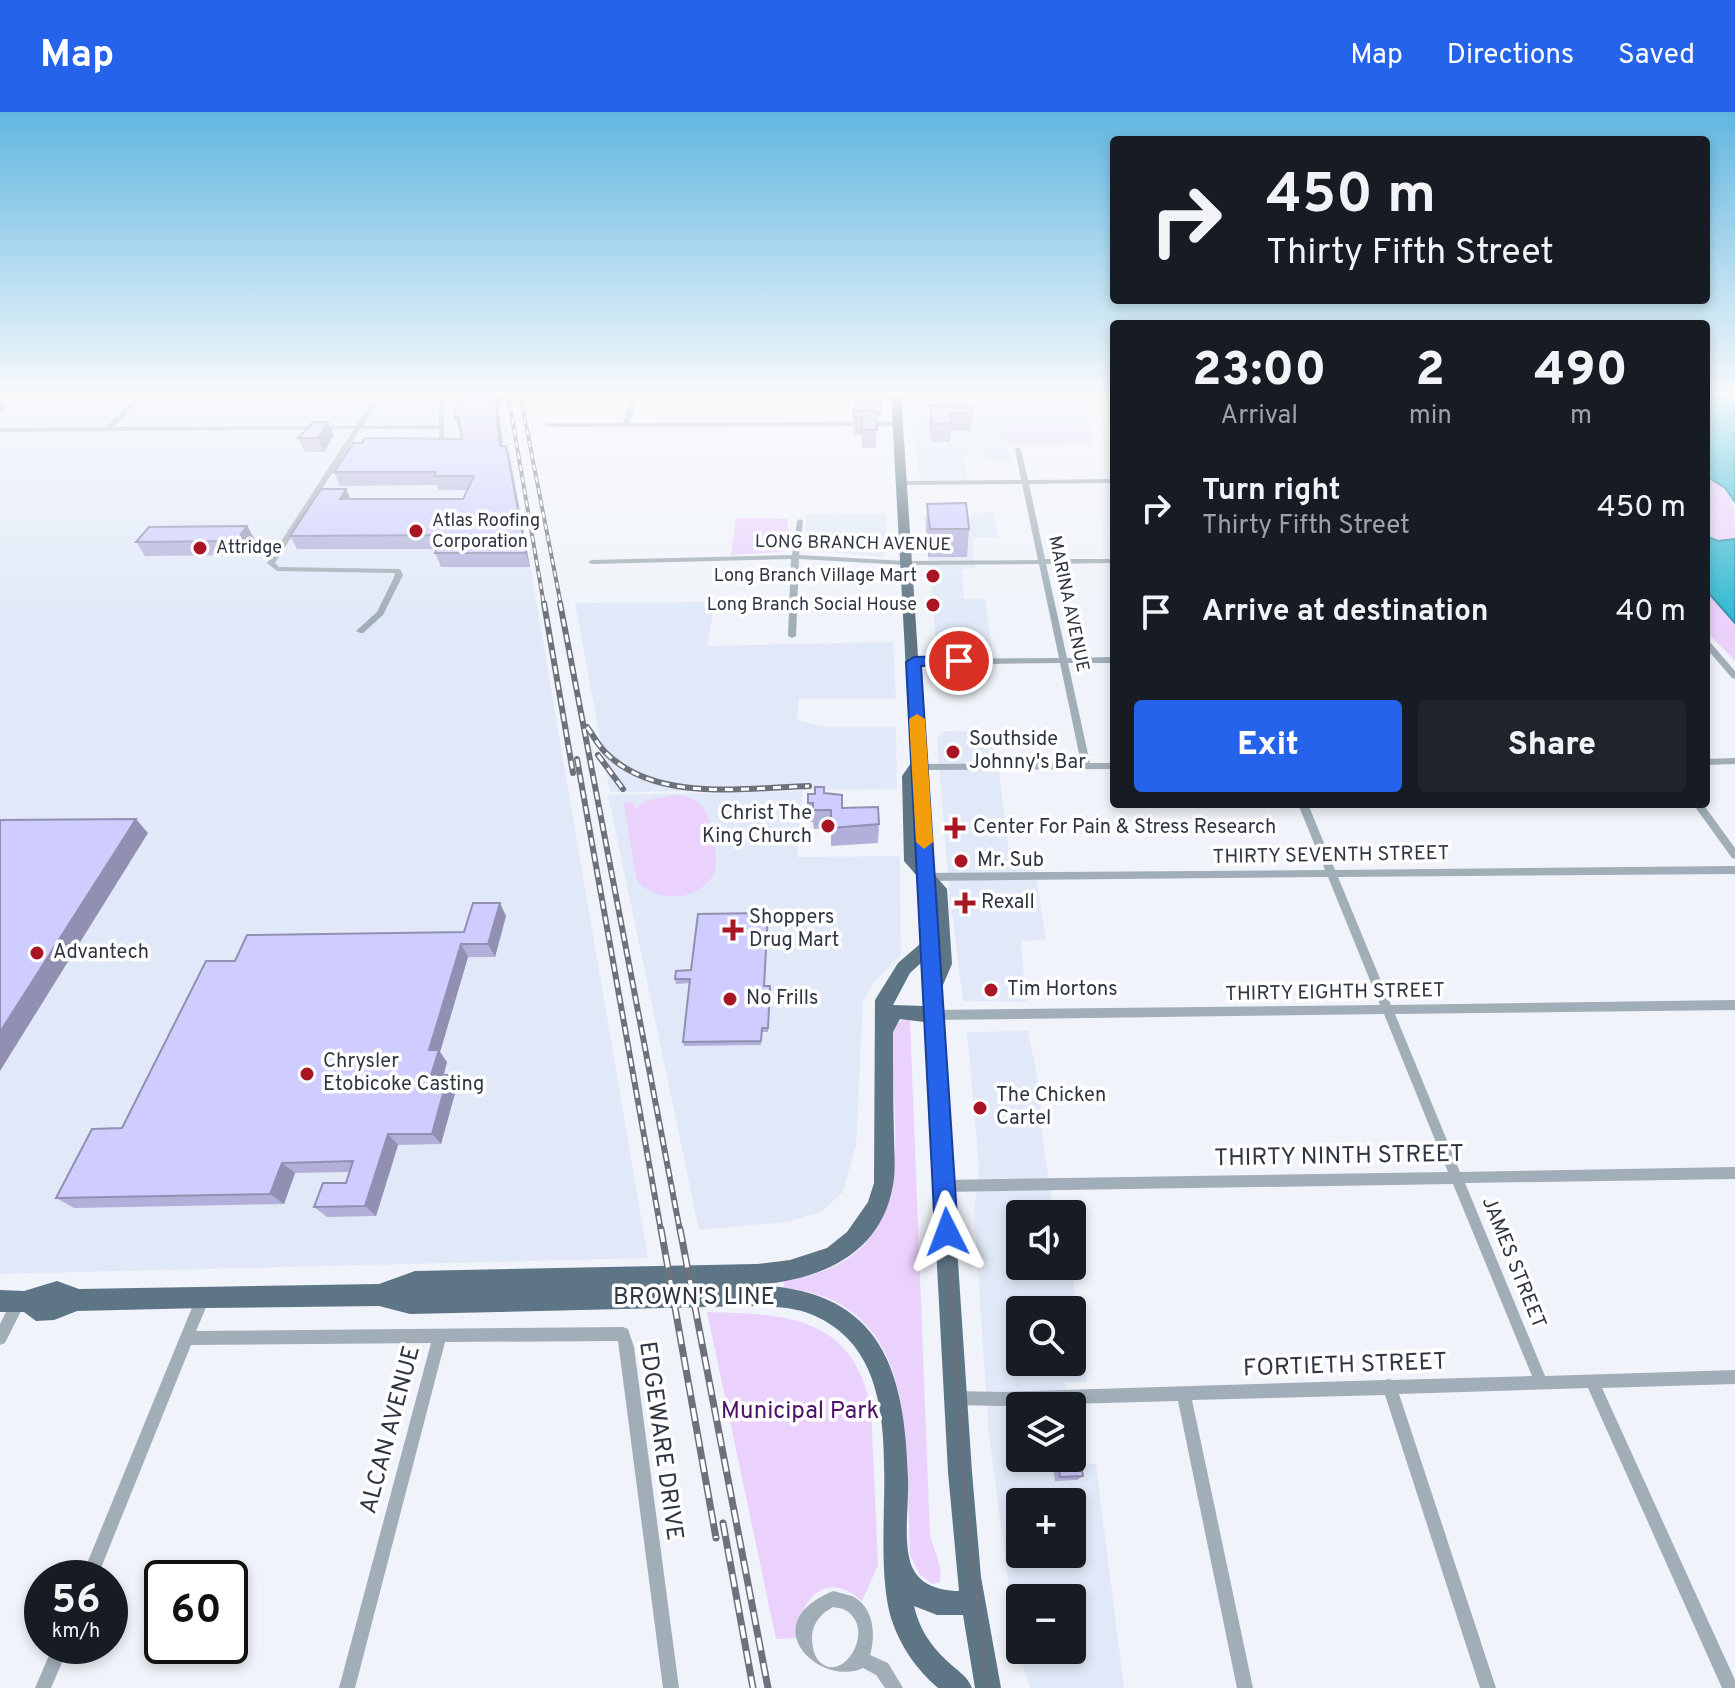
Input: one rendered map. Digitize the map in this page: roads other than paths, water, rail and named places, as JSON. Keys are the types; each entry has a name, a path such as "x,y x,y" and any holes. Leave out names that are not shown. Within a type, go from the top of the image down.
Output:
{"main road":[{"path":"900,468 904,517 896,526 898,556 907,563 920,762 909,776 912,861 939,889 944,964 933,992"},
{"path":"926,877 963,1514 973,1602 988,1688"},
{"name":"BROWN'S LINE","path":"16,1301 36,1310 54,1309 77,1300 203,1297 379,1295 410,1303 714,1286 820,1262 839,1252 866,1227 878,1204 885,1169 882,1011 888,992 904,968 930,946"},
{"path":"883,1039 893,1012 907,1010 934,1015"},
{"name":"BROWN'S LINE","path":"714,1286 818,1305 851,1325 873,1353 888,1391 893,1424 900,1602 909,1633 926,1660 959,1688"},
{"path":"897,1563 917,1596 928,1602 946,1605 973,1602"}],"street":[{"path":"332,468 271,563 277,569 397,571 399,575 380,613 360,631"},
{"name":"MARINA AVENUE","path":"1022,468 1086,766"},
{"path":"901,483 1110,481"},
{"path":"792,636 795,557 800,521"},
{"name":"LONG BRANCH AVENUE","path":"592,562 795,557 907,563 1110,561"},
{"path":"1710,647 1735,676"},
{"path":"1710,655 1717,655"},
{"path":"914,662 1110,660"},
{"path":"1710,762 1735,761"},
{"path":"920,762 1110,766"},
{"name":"JAMES STREET","path":"1305,808 1541,1382"},
{"path":"1701,808 1735,855"},
{"name":"THIRTY SEVENTH STREET","path":"926,877 1735,870"},
{"name":"THIRTY EIGHTH STREET","path":"934,1015 1735,1005"},
{"name":"THIRTY NINTH STREET","path":"944,1186 1735,1173"},
{"path":"96,1560 203,1297"},
{"path":"0,1338 16,1301"},
{"name":"EDGEWARE DRIVE","path":"440,1336 618,1333 625,1337 671,1688"},
{"name":"ALCAN AVENUE","path":"187,1338 440,1336 347,1688"},
{"name":"FORTIETH STREET","path":"956,1398 1735,1377"},
{"path":"1592,1382 1730,1688"},
{"path":"1389,1386 1488,1688"},
{"path":"1183,1393 1245,1688"},
{"path":"842,1599 857,1609 866,1633 861,1659 855,1668 839,1677 830,1678 813,1667 804,1636 810,1615 824,1601 842,1599"},
{"path":"861,1659 882,1669 894,1687"},
{"path":"43,1688 53,1664"}],"water":[{"path":"1710,468 1735,468 1735,502 1725,488 1710,479"},
{"path":"1710,538 1718,541 1735,539 1735,623 1710,595"}],"tram line":[{"path":"902,468 949,1231"},
{"path":"949,1229 965,1495 988,1688"}],"railway":[{"path":"521,468 544,605"},
{"path":"534,468 561,605"},
{"path":"544,603 573,773"},
{"path":"560,603 680,1231"},
{"path":"587,727 605,752 625,768 675,786 730,790 809,786"},
{"path":"598,755 623,789"},
{"path":"577,759 661,1231"},
{"path":"661,1229 716,1538"},
{"path":"680,1229 768,1688"},
{"path":"723,1523 753,1688"}],"place":[{"name":"Atlas Roofing Corporation","path":"416,531"},
{"name":"Attridge","path":"200,548"},
{"name":"Long Branch Village Mart","path":"933,576"},
{"name":"Long Branch Social House","path":"933,605"},
{"name":"Southside Johnny's Bar","path":"953,752"},
{"name":"Christ The King Church","path":"828,826"},
{"name":"Center For Pain & Stress Research","path":"955,828"},
{"name":"Mr. Sub","path":"961,861"},
{"name":"Rexall","path":"965,903"},
{"name":"Shoppers Drug Mart","path":"733,930"},
{"name":"Advantech","path":"37,953"},
{"name":"Tim Hortons","path":"991,990"},
{"name":"No Frills","path":"730,999"},
{"name":"Chrysler Etobicoke Casting","path":"307,1074"},
{"name":"The Chicken Cartel","path":"980,1108"}],"park label":[{"name":"Municipal Park","path":"800,1412"}]}
